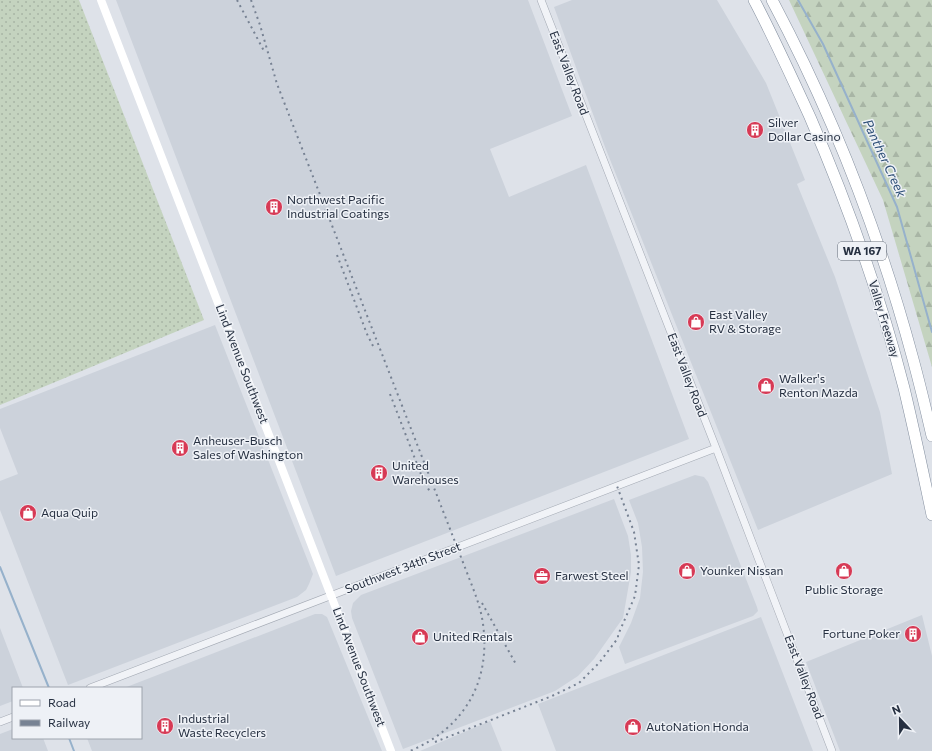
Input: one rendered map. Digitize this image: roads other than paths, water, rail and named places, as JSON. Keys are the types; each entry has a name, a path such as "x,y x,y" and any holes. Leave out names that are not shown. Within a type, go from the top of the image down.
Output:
{"highway":[{"name":"Valley Freeway","path":"754,0 796,85 831,166 862,251 904,388 932,515"},
{"path":"772,0 821,102 860,195 896,301 913,359 932,436"},
{"name":"Valley Freeway","path":"778,0 830,107 866,197 900,293 932,411"}],"main road":[{"name":"Lind Avenue Southwest","path":"101,0 391,751"}],"street":[{"name":"East Valley Road","path":"540,0 716,448 832,751"},
{"name":"Southwest 34th Street","path":"93,687 716,448"},
{"path":"0,722 12,717"}],"waterway":[{"name":"Panther Creek","path":"798,0 823,44 897,207 932,332"},
{"path":"0,567 49,687"},
{"path":"69,739 74,751"}],"railway":[{"path":"237,0 264,51"},
{"path":"251,0 260,25 277,84 471,583 481,613 484,645 483,665 478,684 470,701 459,716 445,730 429,741 410,751"},
{"path":"337,255 373,346"},
{"path":"390,394 422,477 430,492"},
{"path":"435,742 552,696 579,683 599,663 618,638 635,596 639,565 634,532 617,486"},
{"path":"482,603 517,666"}],"place":[{"name":"Silver Dollar Casino","path":"755,130"},
{"name":"Northwest Pacific Industrial Coatings","path":"274,207"},
{"name":"East Valley RV & Storage","path":"696,322"},
{"name":"Walker's Renton Mazda","path":"766,386"},
{"name":"Anheuser-Busch Sales of Washington","path":"180,448"},
{"name":"United Warehouses","path":"379,473"},
{"name":"Aqua Quip","path":"28,513"},
{"name":"Younker Nissan","path":"687,571"},
{"name":"Public Storage","path":"844,571"},
{"name":"Farwest Steel","path":"542,576"},
{"name":"Fortune Poker","path":"913,634"},
{"name":"United Rentals","path":"420,637"},
{"name":"Industrial Waste Recyclers","path":"165,726"},
{"name":"AutoNation Honda","path":"633,727"}]}
